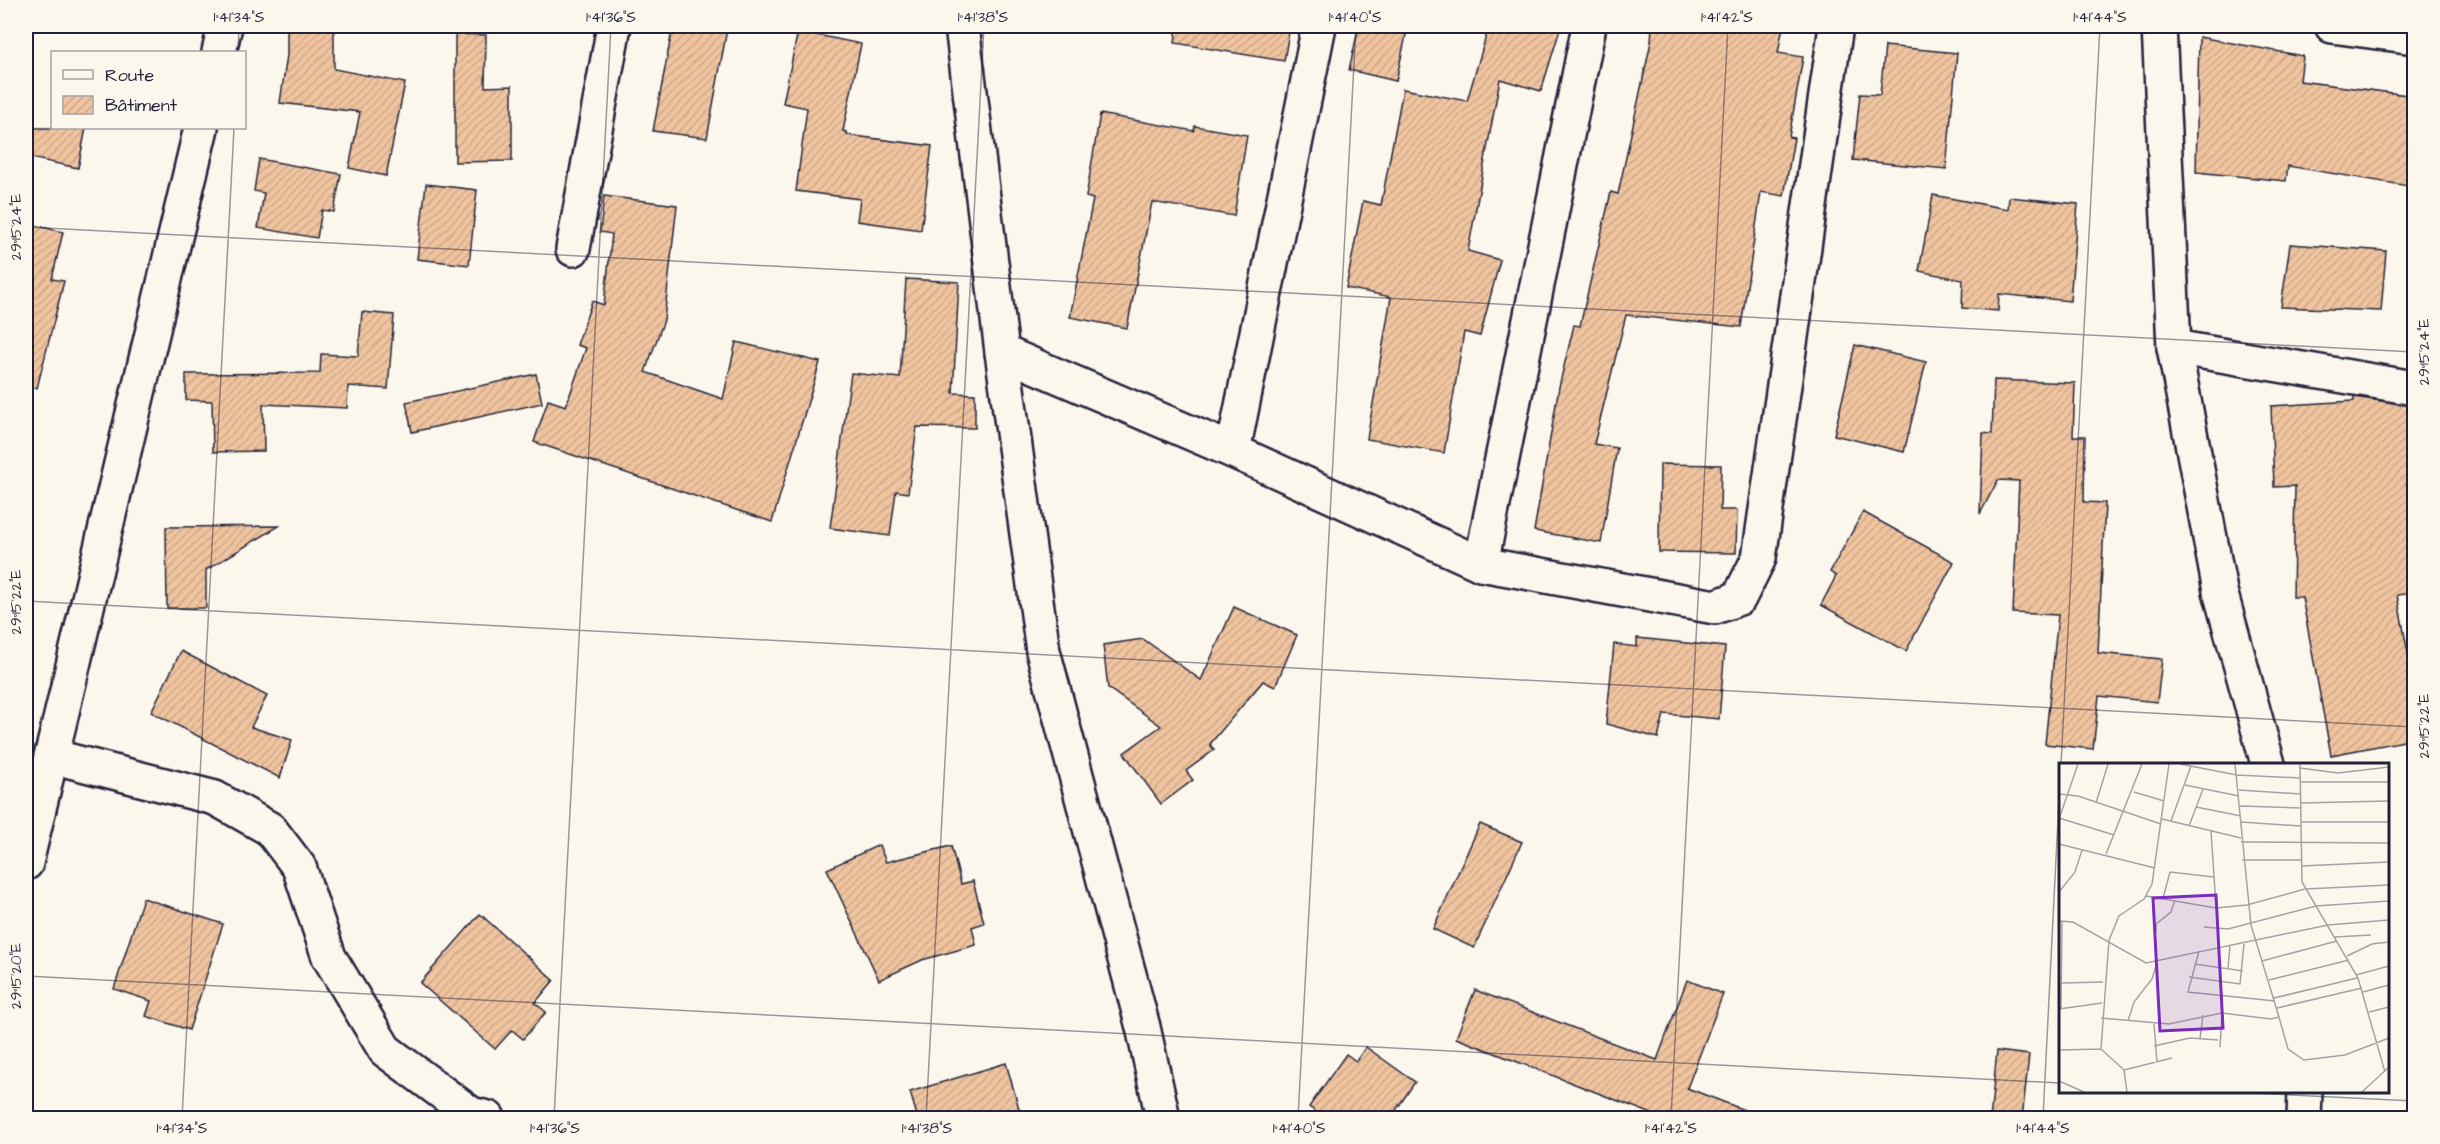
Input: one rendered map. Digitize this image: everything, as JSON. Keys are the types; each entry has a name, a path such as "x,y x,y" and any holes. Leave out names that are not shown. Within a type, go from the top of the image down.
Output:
{"street":[{"path":"219,51 225,26"},
{"path":"573,249 614,26"},
{"path":"962,26 1002,352 1043,651 1143,1028 1163,1119"},
{"path":"1233,451 1319,26"},
{"path":"1481,564 1589,26"},
{"path":"1002,352 1233,451 1481,564 1715,607 1739,598 1759,558 1836,26"},
{"path":"2159,26 2174,347 2220,591 2267,763"},
{"path":"2332,26 2415,37"},
{"path":"26,863 201,129"},
{"path":"2174,347 2415,388"},
{"path":"51,756 215,798 270,829 299,867 329,957 385,1050 471,1114 488,1119"},
{"path":"2304,1119 2305,1093"}],"building":[{"path":"287,26 334,26 334,69 405,83 386,176 349,168 360,112 280,103 287,55"},
{"path":"673,26 709,26 727,29 707,138 653,131"},
{"path":"1177,26 1290,26 1284,61 1175,43"},
{"path":"1359,26 1408,26 1396,81 1349,70"},
{"path":"1489,26 1561,26 1541,91 1500,79 1468,251 1500,260 1480,336 1464,332 1444,453 1367,439 1391,297 1346,288 1363,201 1381,205 1403,89 1467,101"},
{"path":"1652,26 1783,26 1778,53 1803,57 1789,137 1794,138 1784,196 1761,192 1741,327 1626,315 1594,444 1617,448 1601,543 1534,531 1559,387 1574,325 1580,326 1611,192 1618,194 1651,42"},
{"path":"798,31 861,44 843,131 847,132 847,135 932,146 921,230 857,221 860,199 796,191 807,108 783,103"},
{"path":"455,34 486,35 485,87 512,86 512,161 455,162"},
{"path":"2199,37 2303,56 2300,81 2415,96 2415,152 2408,186 2288,166 2286,181 2196,172"},
{"path":"1885,46 1957,53 1946,169 1853,160 1860,94 1880,95"},
{"path":"1100,114 1194,131 1195,126 1247,135 1234,216 1152,202 1127,328 1070,317 1093,199 1086,197"},
{"path":"26,128 86,129 78,168 26,157"},
{"path":"259,159 341,174 334,212 322,210 317,238 258,228 264,193 254,191"},
{"path":"426,184 477,190 469,265 417,259"},
{"path":"1933,195 2008,209 2009,197 2078,204 2070,301 1999,294 1998,311 1962,308 1963,280 1919,271"},
{"path":"604,196 677,205 664,320 645,372 723,399 736,342 820,362 772,522 534,442 548,400 566,406 586,348 577,345 592,301 604,305 612,234 600,232"},
{"path":"26,223 63,232 52,279 64,281 37,388 26,387"},
{"path":"2290,244 2386,251 2381,311 2281,307"},
{"path":"906,279 959,282 953,393 975,394 975,428 917,427 908,493 896,491 890,536 830,528 851,373 900,378"},
{"path":"362,312 394,315 388,389 348,386 347,408 263,404 264,451 213,452 212,401 186,400 186,374 320,373 321,354 358,356"},
{"path":"1855,345 1926,362 1904,452 1834,435"},
{"path":"536,374 542,403 412,432 406,402"},
{"path":"1994,380 2075,383 2073,436 2085,436 2084,502 2105,503 2098,653 2162,659 2157,702 2099,696 2093,749 2045,744 2058,615 2013,613 2019,481 1998,480 1980,514 1983,433 1992,434"},
{"path":"2354,397 2415,406 2415,480 2406,479 2415,534 2415,592 2397,595 2415,690 2415,739 2331,755 2302,597 2293,597 2295,486 2274,487 2271,406 2354,401"},
{"path":"1660,464 1721,465 1720,510 1737,510 1736,553 1659,552"},
{"path":"1863,512 1954,562 1906,651 1821,605 1836,576 1830,572"},
{"path":"279,526 206,570 206,608 167,608 166,527"},
{"path":"1234,607 1297,635 1275,687 1263,681 1210,744 1214,750 1186,771 1193,780 1161,804 1124,753 1161,726 1108,688 1103,645 1143,639 1201,680"},
{"path":"1637,638 1725,647 1719,719 1664,714 1658,738 1606,724 1614,644 1637,647"},
{"path":"181,651 267,696 251,727 292,740 280,778 151,712"},
{"path":"1480,824 1522,842 1474,948 1433,929"},
{"path":"879,845 886,862 951,846 961,884 973,881 984,923 972,927 976,945 922,960 879,980 827,869"},
{"path":"143,898 223,924 189,1030 146,1016 151,1001 114,989"},
{"path":"480,914 554,980 535,1003 546,1012 523,1039 512,1030 495,1049 420,983"},
{"path":"1687,980 1723,994 1687,1088 1760,1116 1760,1119 1665,1119 1456,1038 1475,990 1657,1060"},
{"path":"1366,1047 1415,1082 1390,1119 1326,1119 1309,1107 1346,1054 1356,1061"},
{"path":"1997,1051 2029,1055 2022,1119 1990,1119"},
{"path":"1006,1063 1022,1119 918,1119 910,1092"}]}
